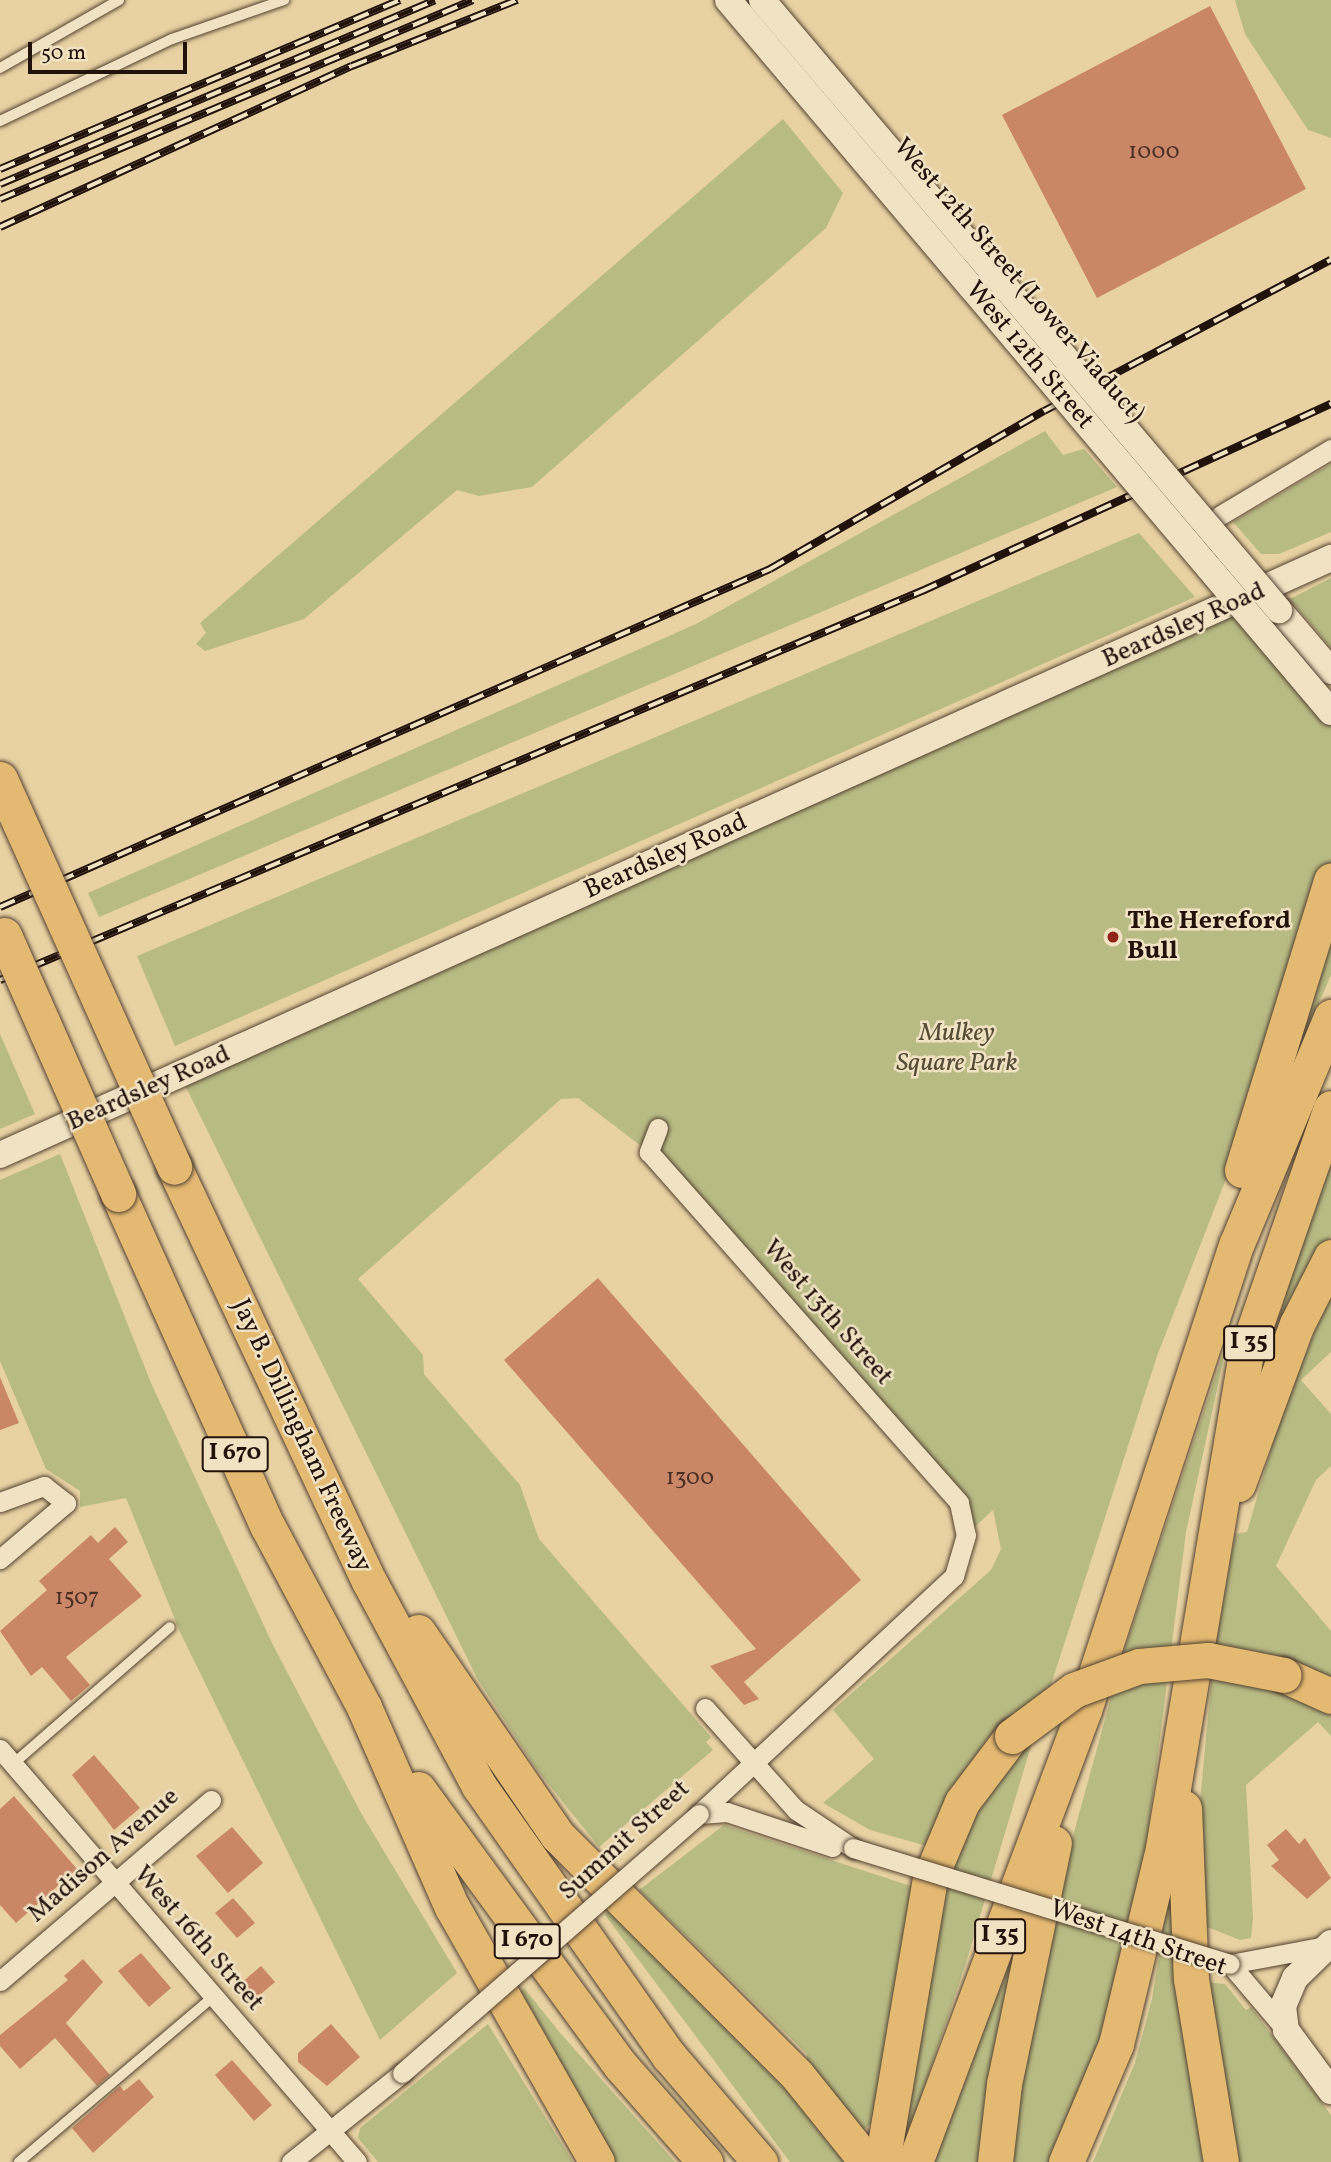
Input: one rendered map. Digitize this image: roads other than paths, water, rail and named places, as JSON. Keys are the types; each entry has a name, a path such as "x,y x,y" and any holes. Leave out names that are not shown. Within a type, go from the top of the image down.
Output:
{"highway":[{"name":"Jay B. Dillingham Freeway","path":"0,779 174,1167 369,1581 479,1786 668,2056 760,2162"},
{"path":"1163,1472 1218,1251 1331,880"},
{"name":"I 670","path":"1,930 268,1527 364,1707 473,1870 621,2066 705,2162"},
{"name":"I 35","path":"915,2162 1084,1710 1259,1182 1331,1017"},
{"name":"I 35","path":"1066,2162 1116,2045 1163,1849 1203,1587 1246,1353 1331,1108"},
{"path":"1203,1587 1278,1372 1331,1257"},
{"path":"369,1581 422,1636 557,1835 797,2075 867,2162"},
{"path":"882,2162 930,1878 962,1802 1012,1736 1074,1690 1139,1666 1208,1660 1284,1675 1331,1696"},
{"path":"364,1707 452,1907 597,2162"},
{"name":"I 35","path":"995,2162 1004,2084 1084,1710"},
{"name":"I 35","path":"1182,1738 1191,1979 1221,2162"}],"main road":[{"name":"West 12th Street","path":"728,0 1331,712"},
{"name":"West 12th Street","path":"762,0 1331,671"},
{"name":"Beardsley Road","path":"0,1155 1252,597 1331,558"},
{"path":"1286,2030 1289,1986 1331,1943"},
{"name":"West 14th Street","path":"1286,2030 1331,2091"}],"street":[{"name":"West 12th Street (Lower Viaduct)","path":"742,0 1252,597"},
{"path":"1219,516 1331,449"},
{"name":"West 13th Street","path":"658,1128 649,1152 959,1503 966,1535"},
{"path":"0,1502 44,1486 66,1503 0,1559"},
{"name":"Summit Street","path":"291,2162 402,2073 699,1814 751,1760 954,1576 966,1535"},
{"name":"West 14th Street","path":"705,1708 796,1810 853,1848"},
{"name":"West 16th Street","path":"5,1758 358,2162"},
{"name":"Madison Avenue","path":"0,1981 211,1800"},
{"name":"West 14th Street","path":"699,1814 727,1812 833,1847 853,1848 1230,1964 1286,2030"},
{"path":"1230,1964 1303,1955 1331,1943"}],"lane":[{"path":"0,68 119,0"},
{"path":"0,121 172,39 284,0"},
{"path":"5,1758 170,1627"},
{"path":"19,2162 213,1997"}],"railway":[{"path":"0,169 400,0"},
{"path":"0,184 435,0"},
{"path":"0,199 473,0"},
{"path":"0,227 352,66 517,0"},
{"path":"0,907 770,569 1044,411 1331,260"},
{"path":"0,980 922,591 1331,404"}],"place":[{"name":"The Hereford Bull","path":"1113,937"}],"park label":[{"name":"Mulkey Square Park","path":"957,1049"}]}
